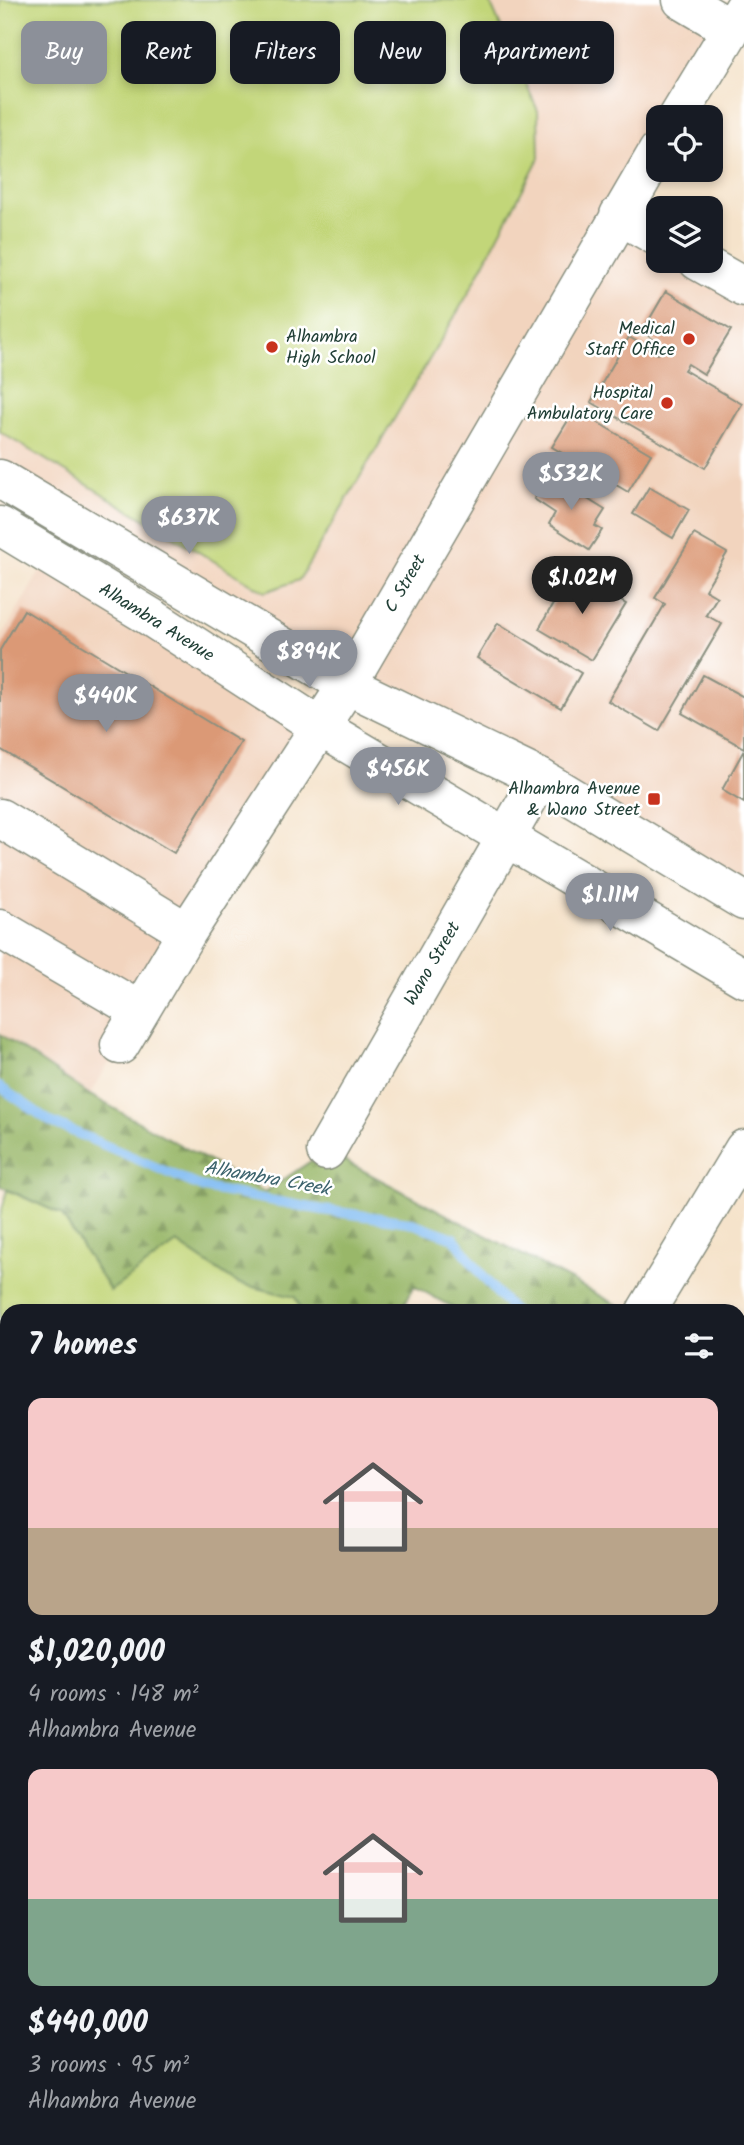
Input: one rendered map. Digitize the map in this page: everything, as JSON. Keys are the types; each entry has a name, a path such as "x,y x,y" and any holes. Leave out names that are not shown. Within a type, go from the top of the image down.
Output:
{"street":[{"path":"682,0 737,19 685,105"},
{"name":"C Street","path":"120,1045 187,932 347,685 646,171"},
{"path":"619,215 646,230"},
{"path":"719,273 744,287"},
{"path":"0,479 347,685 540,778 744,901"},
{"name":"Alhambra Avenue","path":"0,526 149,616 320,727 744,978"},
{"name":"Wano Street","path":"326,1151 540,778"},
{"path":"0,818 187,932"},
{"path":"0,929 140,1011"},
{"path":"650,1304 744,1149"}],"shaded area":[{"name":"Alhambra High School","path":"0,0 682,0 731,29 685,105 646,105 646,171 620,215 646,230 646,273 719,273 744,287 744,901 0,479"},
{"path":"48,557 320,727 187,932 90,1095 0,1034 0,640"}],"green space":[{"name":"Alhambra High School","path":"0,0 489,0 498,21 460,21 460,84 526,84 538,111 539,158 468,294 299,580 265,592 0,432"},
{"path":"0,1034 90,1095 265,1192 326,1151 616,1304 446,1304 414,1286 405,1304 298,1304 295,1297 237,1283 177,1243 110,1291 61,1214 0,1186"},
{"path":"7,1190 61,1214 177,1243 237,1283 295,1297 298,1304 0,1304 0,1217"}],"building":[{"name":"Hospital Ambulatory Care","path":"666,291 731,330 704,374 688,364 684,370 742,404 705,468 591,402 629,337 658,354 664,346 642,332"},
{"path":"575,409 651,454 628,492 552,447"},
{"path":"549,475 605,510 595,526 602,530 589,550 549,524 555,513 534,499"},
{"path":"649,487 689,510 673,538 633,514"},
{"path":"694,534 727,553 705,590 717,597 706,615 722,624 659,731 608,701 665,604 655,598"},
{"path":"571,572 626,604 592,660 539,629"},
{"path":"24,610 241,742 174,853 0,749 0,650"},
{"path":"498,623 581,673 561,708 477,658"},
{"path":"703,675 744,697 744,748 682,713"},
{"path":"744,750 744,803 722,790"}],"waterway":[{"name":"Alhambra Creek","path":"0,1087 51,1122 204,1188 323,1210 409,1222 454,1238 507,1304"}],"place":[{"name":"Medical Staff Office","path":"689,339"},
{"name":"Alhambra High School","path":"272,347"},
{"name":"Hospital Ambulatory Care","path":"667,403"},
{"name":"Alhambra Avenue & Wano Street","path":"654,799"}]}
